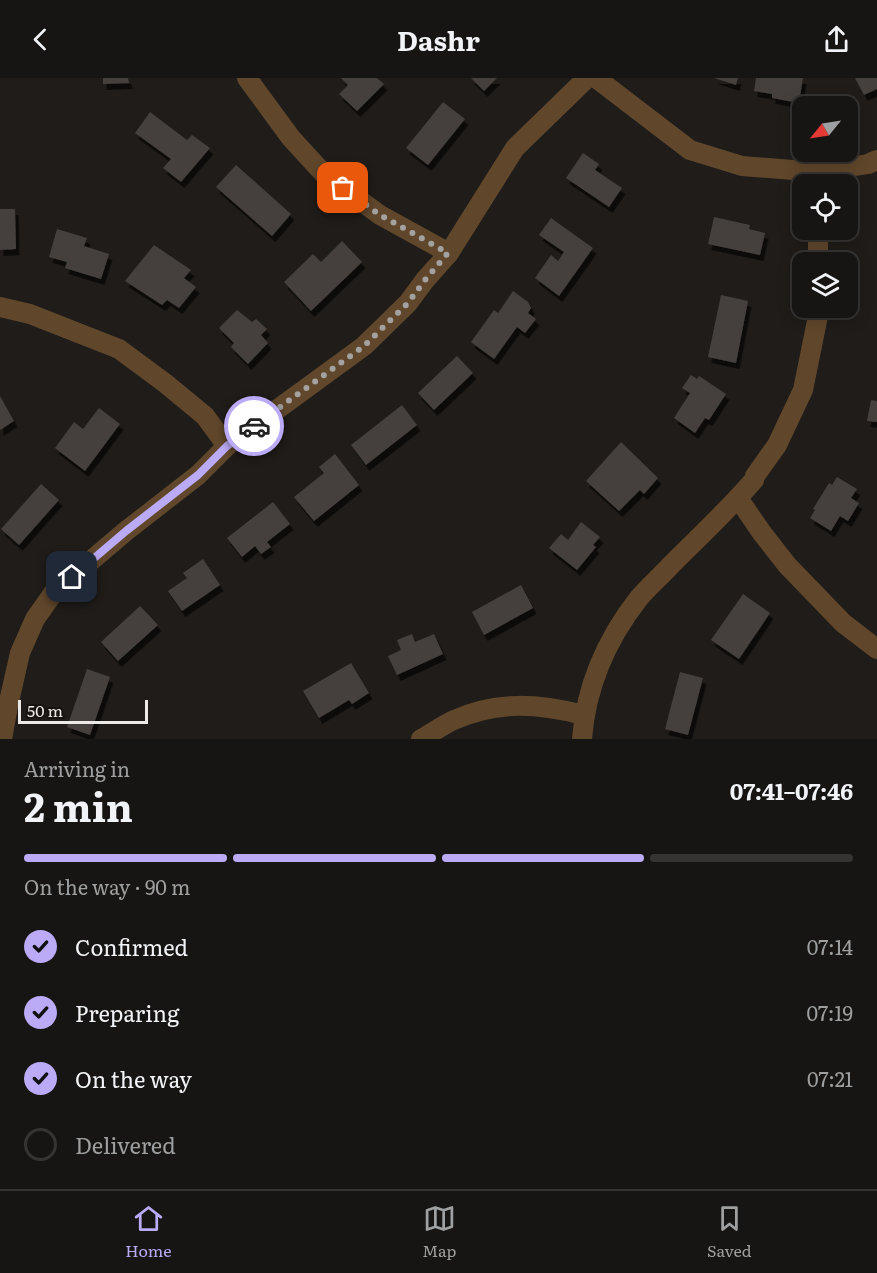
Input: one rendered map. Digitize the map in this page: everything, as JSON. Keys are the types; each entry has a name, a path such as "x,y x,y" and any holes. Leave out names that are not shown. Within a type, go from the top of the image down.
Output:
{"street":[{"path":"247,78 291,138 324,174 380,215 448,253"},
{"path":"2,739 20,653 35,619 54,592 126,531 198,475 227,446 364,346 408,303 448,253 515,148 587,78"},
{"path":"596,78 690,150 742,166 793,174"},
{"path":"832,174 877,160"},
{"path":"0,307 30,314 119,349 165,382 205,416 227,446"},
{"path":"582,739 584,715 596,673 616,631 640,596 754,480 777,445 803,390 818,318"},
{"path":"738,498 786,565 843,623 877,649"},
{"path":"422,739 453,720 477,711 502,706 546,707 584,715"}],"building":[{"path":"103,78 128,78 129,83 103,84"},
{"path":"341,78 377,78 384,84 357,111 339,94 348,85"},
{"path":"471,78 497,78 484,91"},
{"path":"714,78 738,78 736,85"},
{"path":"756,78 803,78 800,96 792,96 792,102 772,98 772,94 754,91"},
{"path":"855,78 877,78 877,89 864,95"},
{"path":"443,102 465,119 428,165 406,148"},
{"path":"150,112 187,140 192,135 210,148 181,182 163,168 171,159 135,133"},
{"path":"583,153 599,164 595,170 622,188 609,207 566,178"},
{"path":"236,165 291,214 272,236 216,187"},
{"path":"0,209 15,209 16,249 0,250"},
{"path":"714,217 750,225 749,229 765,233 760,255 708,244"},
{"path":"551,218 593,248 559,296 535,278 551,255 558,261 564,252 539,235"},
{"path":"57,229 87,238 84,246 109,254 101,279 65,268 67,262 49,257"},
{"path":"342,241 362,262 311,311 284,282 313,254 321,262"},
{"path":"154,245 191,270 184,278 196,287 179,308 167,300 162,305 125,281"},
{"path":"513,291 528,302 531,308 528,313 536,319 525,333 517,327 494,359 471,342 494,310 498,313"},
{"path":"721,295 748,301 736,363 708,357"},
{"path":"237,310 252,322 256,319 267,329 261,335 268,343 248,364 231,347 234,343 219,328"},
{"path":"457,356 473,373 434,410 418,393"},
{"path":"691,375 697,379 699,376 726,394 709,420 705,418 695,433 674,418 690,393 682,388"},
{"path":"0,396 14,421 0,430"},
{"path":"871,400 877,401 877,422 867,421"},
{"path":"402,405 417,425 366,465 351,445"},
{"path":"99,408 120,424 85,471 55,448 74,422 83,429"},
{"path":"621,442 658,478 644,494 640,490 619,511 586,481"},
{"path":"335,454 359,485 314,521 294,497 324,473 319,467"},
{"path":"837,477 857,489 851,498 859,503 848,521 840,516 831,531 810,518 829,483 832,485"},
{"path":"41,484 59,500 19,545 1,529"},
{"path":"273,502 290,524 267,542 271,547 261,554 255,546 242,557 227,538"},
{"path":"581,522 600,537 593,545 596,547 577,570 549,548 561,534 568,540"},
{"path":"203,559 220,585 182,611 168,591 187,578 183,573"},
{"path":"521,585 533,608 484,635 472,612"},
{"path":"743,594 770,613 739,659 711,640"},
{"path":"140,606 158,625 118,661 101,642"},
{"path":"412,634 415,642 434,634 443,654 397,675 388,656 401,650 397,640"},
{"path":"351,663 369,693 352,704 349,700 319,718 303,691"},
{"path":"87,669 110,677 90,735 67,727"},
{"path":"680,672 703,678 688,735 665,729"}],"way so far":[{"path":"254,426 364,346 408,303 448,253 380,215 343,188"}],"route":[{"path":"72,577 198,475 227,446 254,426"}]}
